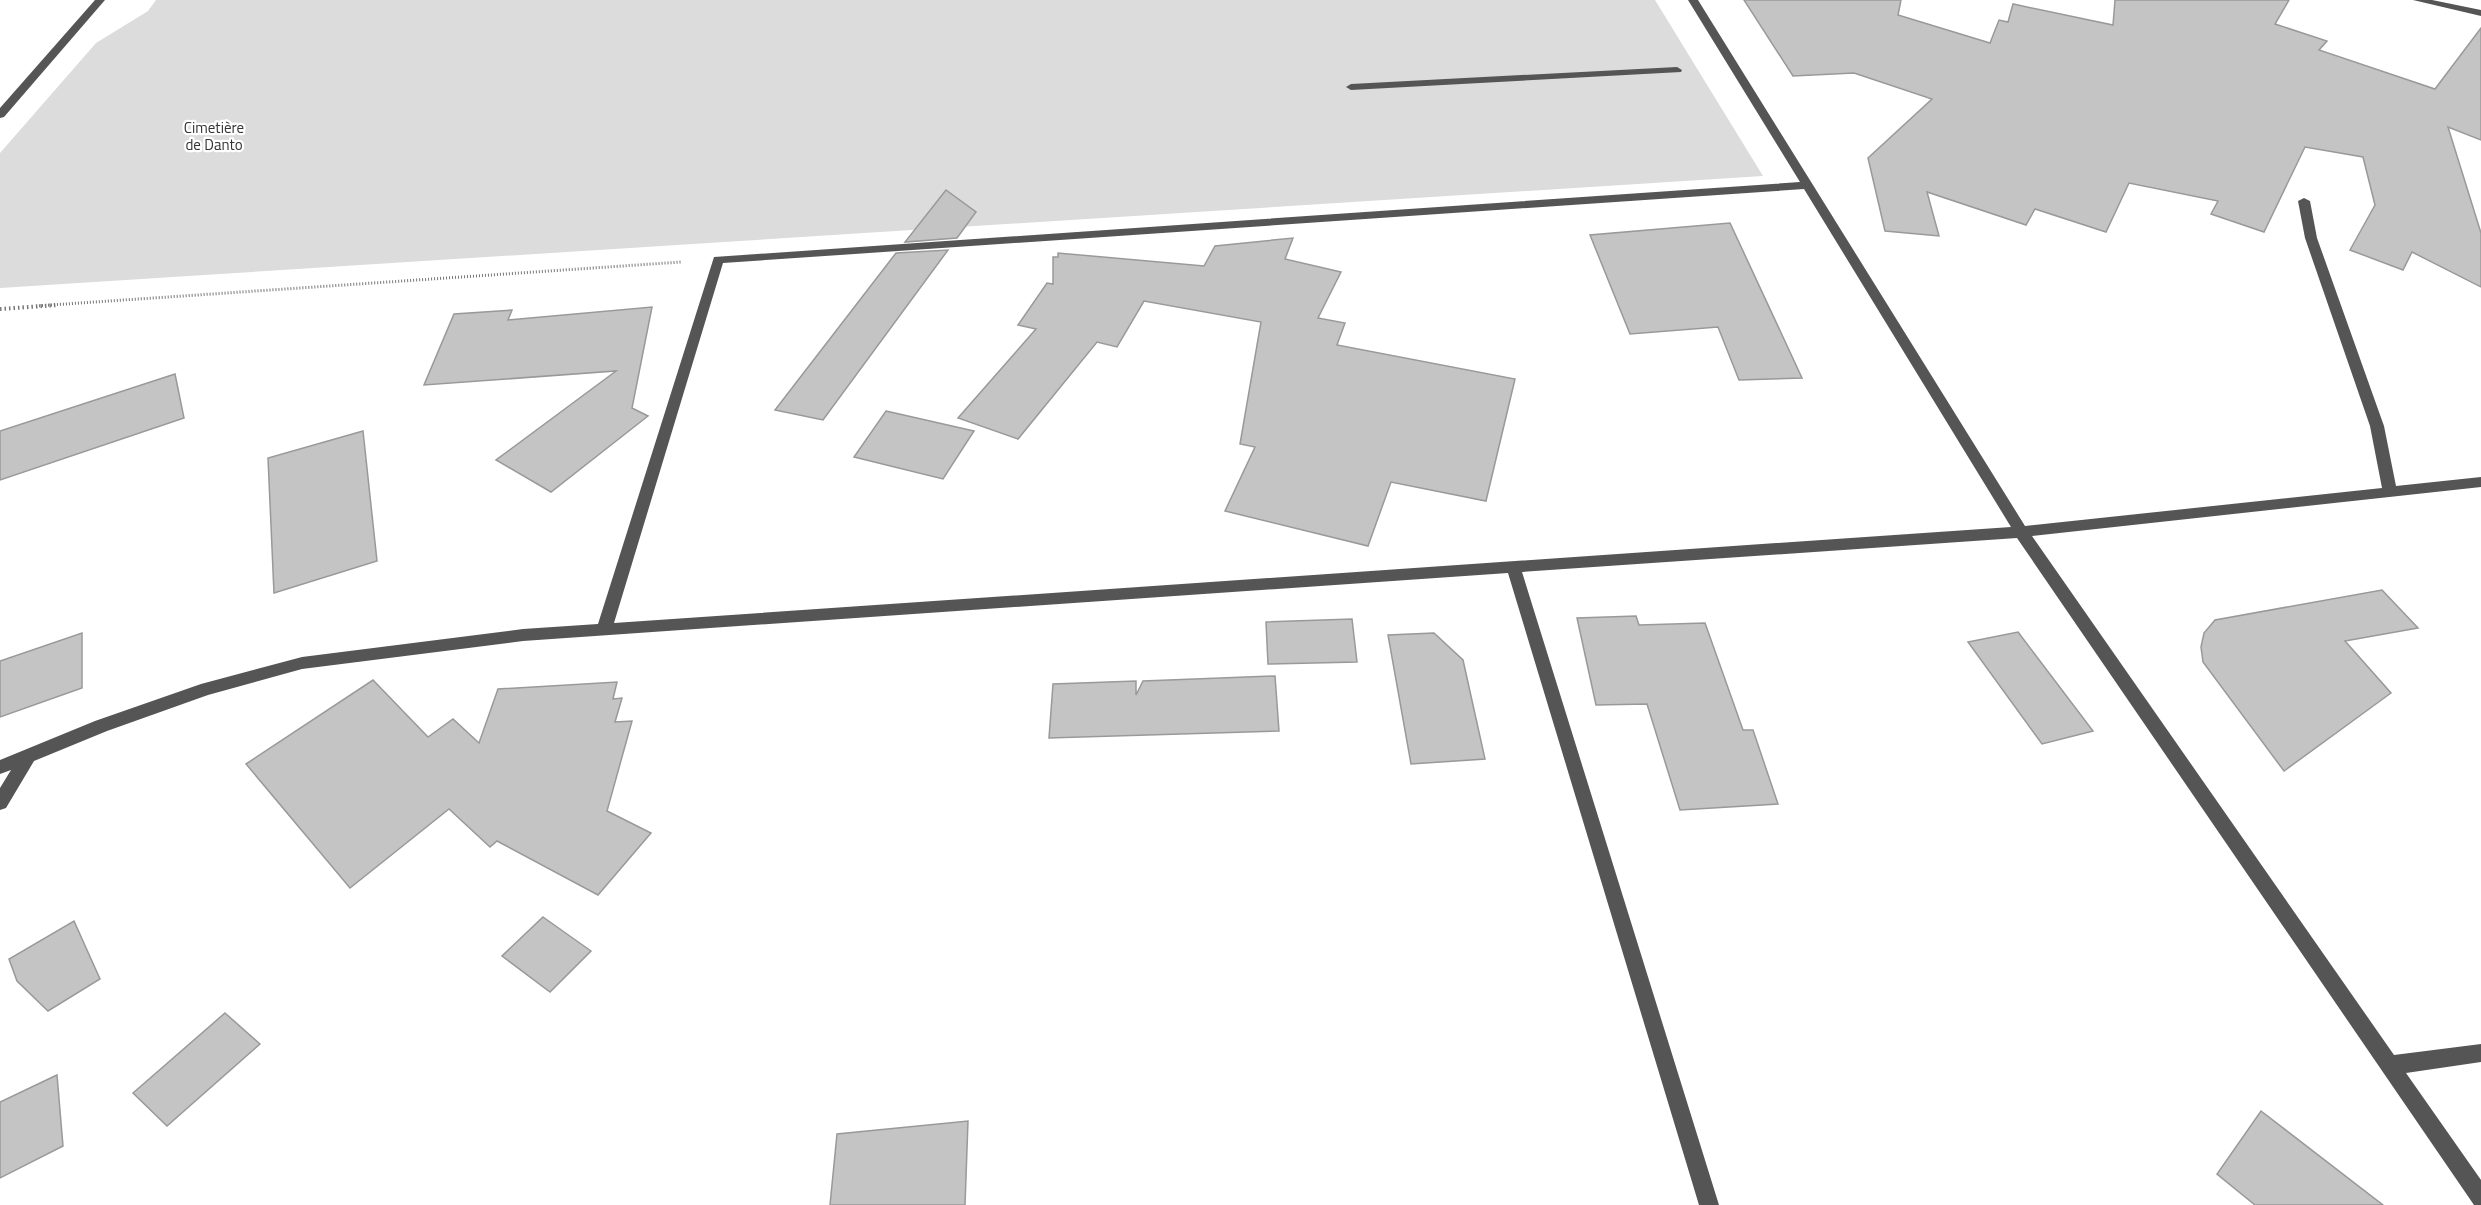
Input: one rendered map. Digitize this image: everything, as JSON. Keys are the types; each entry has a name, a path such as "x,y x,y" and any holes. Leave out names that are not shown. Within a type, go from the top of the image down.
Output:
{"street":[{"path":"0,114 100,0"},
{"path":"1693,0 2021,532 2481,1198"},
{"path":"2418,0 2481,13"},
{"path":"1351,87 1677,70"},
{"path":"604,629 718,260 1808,185"},
{"path":"2304,201 2311,238 2377,426 2390,492"},
{"path":"0,767 101,726 207,690 302,663 523,635 2021,532 2481,482"},
{"path":"1512,566 1709,1205"},
{"path":"0,803 30,754"},
{"path":"2391,1065 2481,1053"}],"path":[{"path":"0,309 718,260"}],"green space":[{"name":"Cimetière de Danto","path":"156,0 1655,0 1763,176 0,288 0,153 96,43 148,11"}],"building":[{"path":"1744,0 1901,0 1898,15 1990,43 1999,20 2008,22 2013,4 2113,25 2115,0 2289,0 2275,24 2327,41 2319,50 2435,89 2481,28 2481,140 2448,127 2481,233 2481,287 2412,252 2403,270 2350,250 2375,205 2363,157 2305,147 2264,232 2211,214 2218,201 2129,183 2106,232 2035,209 2026,225 1927,192 1939,236 1885,231 1868,158 1932,99 1854,73 1793,76"},
{"path":"946,190 976,212 957,238 905,242"},
{"path":"1730,223 1802,378 1739,380 1718,327 1630,334 1590,235"},
{"path":"1293,238 1285,259 1341,272 1318,318 1345,323 1337,345 1515,379 1486,501 1391,482 1368,546 1225,511 1255,447 1240,444 1261,322 1144,301 1117,347 1097,342 1018,439 958,418 1036,329 1018,325 1047,283 1053,284 1053,257 1058,257 1058,253 1204,266 1215,246"},
{"path":"948,250 823,420 775,410 896,253"},
{"path":"652,307 632,408 648,416 551,492 496,460 616,371 424,385 454,314 512,310 508,320"},
{"path":"175,374 184,418 0,480 0,431"},
{"path":"886,411 974,431 943,479 854,457"},
{"path":"363,431 377,561 274,593 268,458"},
{"path":"2382,590 2418,628 2345,641 2391,693 2284,771 2203,662 2201,647 2204,633 2215,620"},
{"path":"1636,616 1639,625 1705,623 1743,730 1753,730 1778,804 1680,810 1647,704 1596,705 1577,618"},
{"path":"1352,619 1357,662 1268,664 1266,622"},
{"path":"2018,632 2093,731 2042,744 1968,642"},
{"path":"82,633 82,688 0,717 0,661"},
{"path":"1434,633 1463,660 1485,759 1411,764 1388,635"},
{"path":"1275,676 1279,731 1049,738 1053,684 1136,681 1136,695 1143,681"},
{"path":"373,680 428,737 453,719 479,743 498,689 617,682 613,699 622,698 615,722 632,721 607,811 651,833 598,895 497,841 490,847 449,809 350,888 246,764"},
{"path":"543,917 591,951 550,992 502,956"},
{"path":"74,921 100,979 48,1011 17,981 9,959"},
{"path":"225,1013 260,1044 167,1126 133,1093"},
{"path":"57,1075 63,1146 0,1178 0,1102"},
{"path":"2261,1111 2383,1205 2255,1205 2217,1174"},
{"path":"968,1121 965,1205 830,1205 837,1134"}]}
